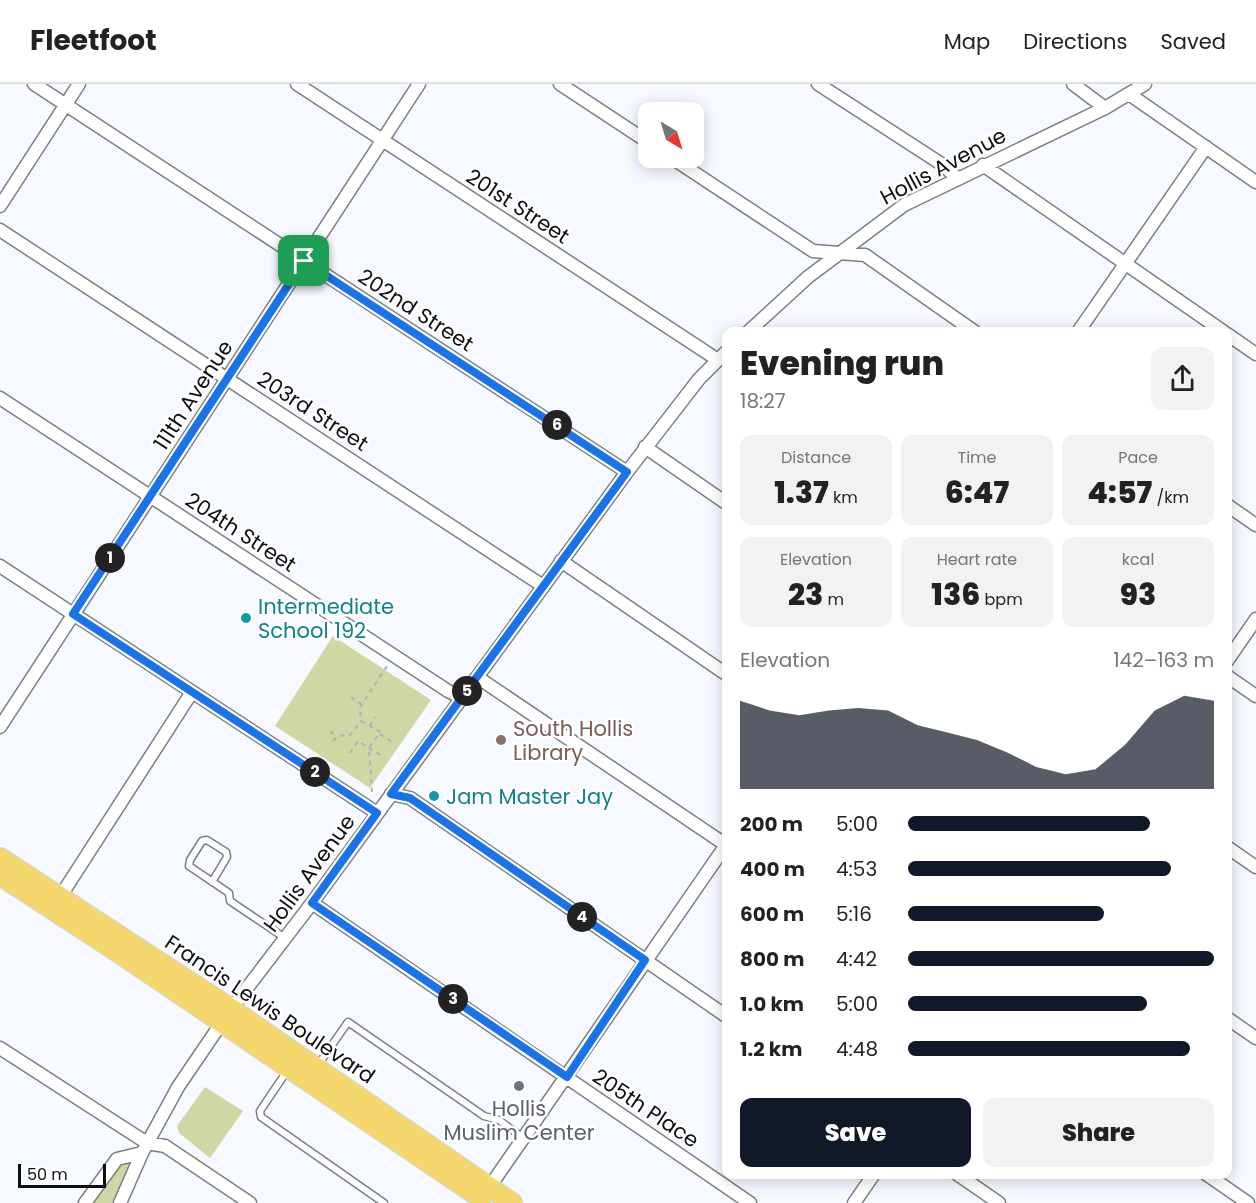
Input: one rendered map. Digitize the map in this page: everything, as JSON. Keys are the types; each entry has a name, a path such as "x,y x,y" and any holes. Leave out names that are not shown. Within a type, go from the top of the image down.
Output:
{"main road":[{"name":"Francis Lewis Boulevard","path":"0,858 60,897 227,1016 289,1068 484,1198 512,1203"},
{"name":"Francis Lewis Boulevard","path":"0,875 315,1068 484,1198"}],"street":[{"name":"202nd Street","path":"34,84 627,472"},
{"path":"0,206 79,84"},
{"name":"201st Street","path":"297,84 722,356"},
{"name":"111th Avenue","path":"0,727 419,84"},
{"path":"560,84 638,135"},
{"path":"818,84 944,165 957,177"},
{"path":"1073,84 1105,108"},
{"name":"Hollis Avenue","path":"753,327 808,277 904,204 1105,108 1145,84"},
{"path":"1129,94 1256,182"},
{"path":"1080,327 1206,147"},
{"path":"983,165 1217,327"},
{"path":"687,168 813,251 865,255 968,327"},
{"name":"203rd Street","path":"0,230 543,586"},
{"path":"1232,337 1256,354"},
{"name":"Hollis Avenue","path":"120,1203 144,1148 178,1087 227,1016 645,447 699,379 722,356"},
{"name":"204th Street","path":"0,398 462,698"},
{"path":"645,447 722,500"},
{"path":"1232,508 1256,525"},
{"path":"561,561 722,671"},
{"path":"0,566 377,813"},
{"path":"1232,654 1256,620"},
{"path":"477,676 722,842"},
{"path":"1232,679 1256,696"},
{"path":"60,897 192,692"},
{"path":"391,794 410,798 722,1013"},
{"path":"1232,850 1256,867"},
{"path":"484,1198 722,851"},
{"name":"205th Place","path":"312,903 750,1203"},
{"path":"1232,1021 1256,1038"},
{"path":"0,1048 144,1148"},
{"path":"85,1203 117,1159 144,1148 165,1146 250,1203"},
{"path":"854,1203 871,1179"},
{"path":"964,1179 999,1203"},
{"path":"1213,1179 1248,1203"}],"lane":[{"path":"212,882 227,857 226,852 207,840 202,841 188,863 195,871 212,882 229,893 230,901 285,938"},
{"path":"315,1068 348,1022 484,1116 499,1120 524,1138"},
{"path":"289,1068 260,1111 261,1117 384,1203"}],"path":[{"path":"333,741 338,737 350,735 361,721 360,706 387,666"},
{"path":"351,698 362,704"},
{"path":"370,726 375,717"},
{"path":"361,721 392,742"},
{"path":"330,731 338,737"},
{"path":"372,792 369,748 379,733"},
{"path":"350,753 358,741 382,756"}],"green space":[{"path":"333,636 431,700 370,788 275,726"},
{"path":"205,1087 243,1111 210,1158 179,1133 177,1126"},
{"path":"131,1159 114,1203 92,1203 120,1164"}],"place":[{"name":"Intermediate School 192","path":"246,618"},
{"name":"South Hollis Library","path":"501,740"},
{"name":"Jam Master Jay","path":"434,796"},
{"name":"Hollis Muslim Center","path":"519,1086"}],"route":[{"path":"304,261 627,472 391,794 410,798 645,960 567,1077 312,903 377,813 73,614 304,261"}]}
